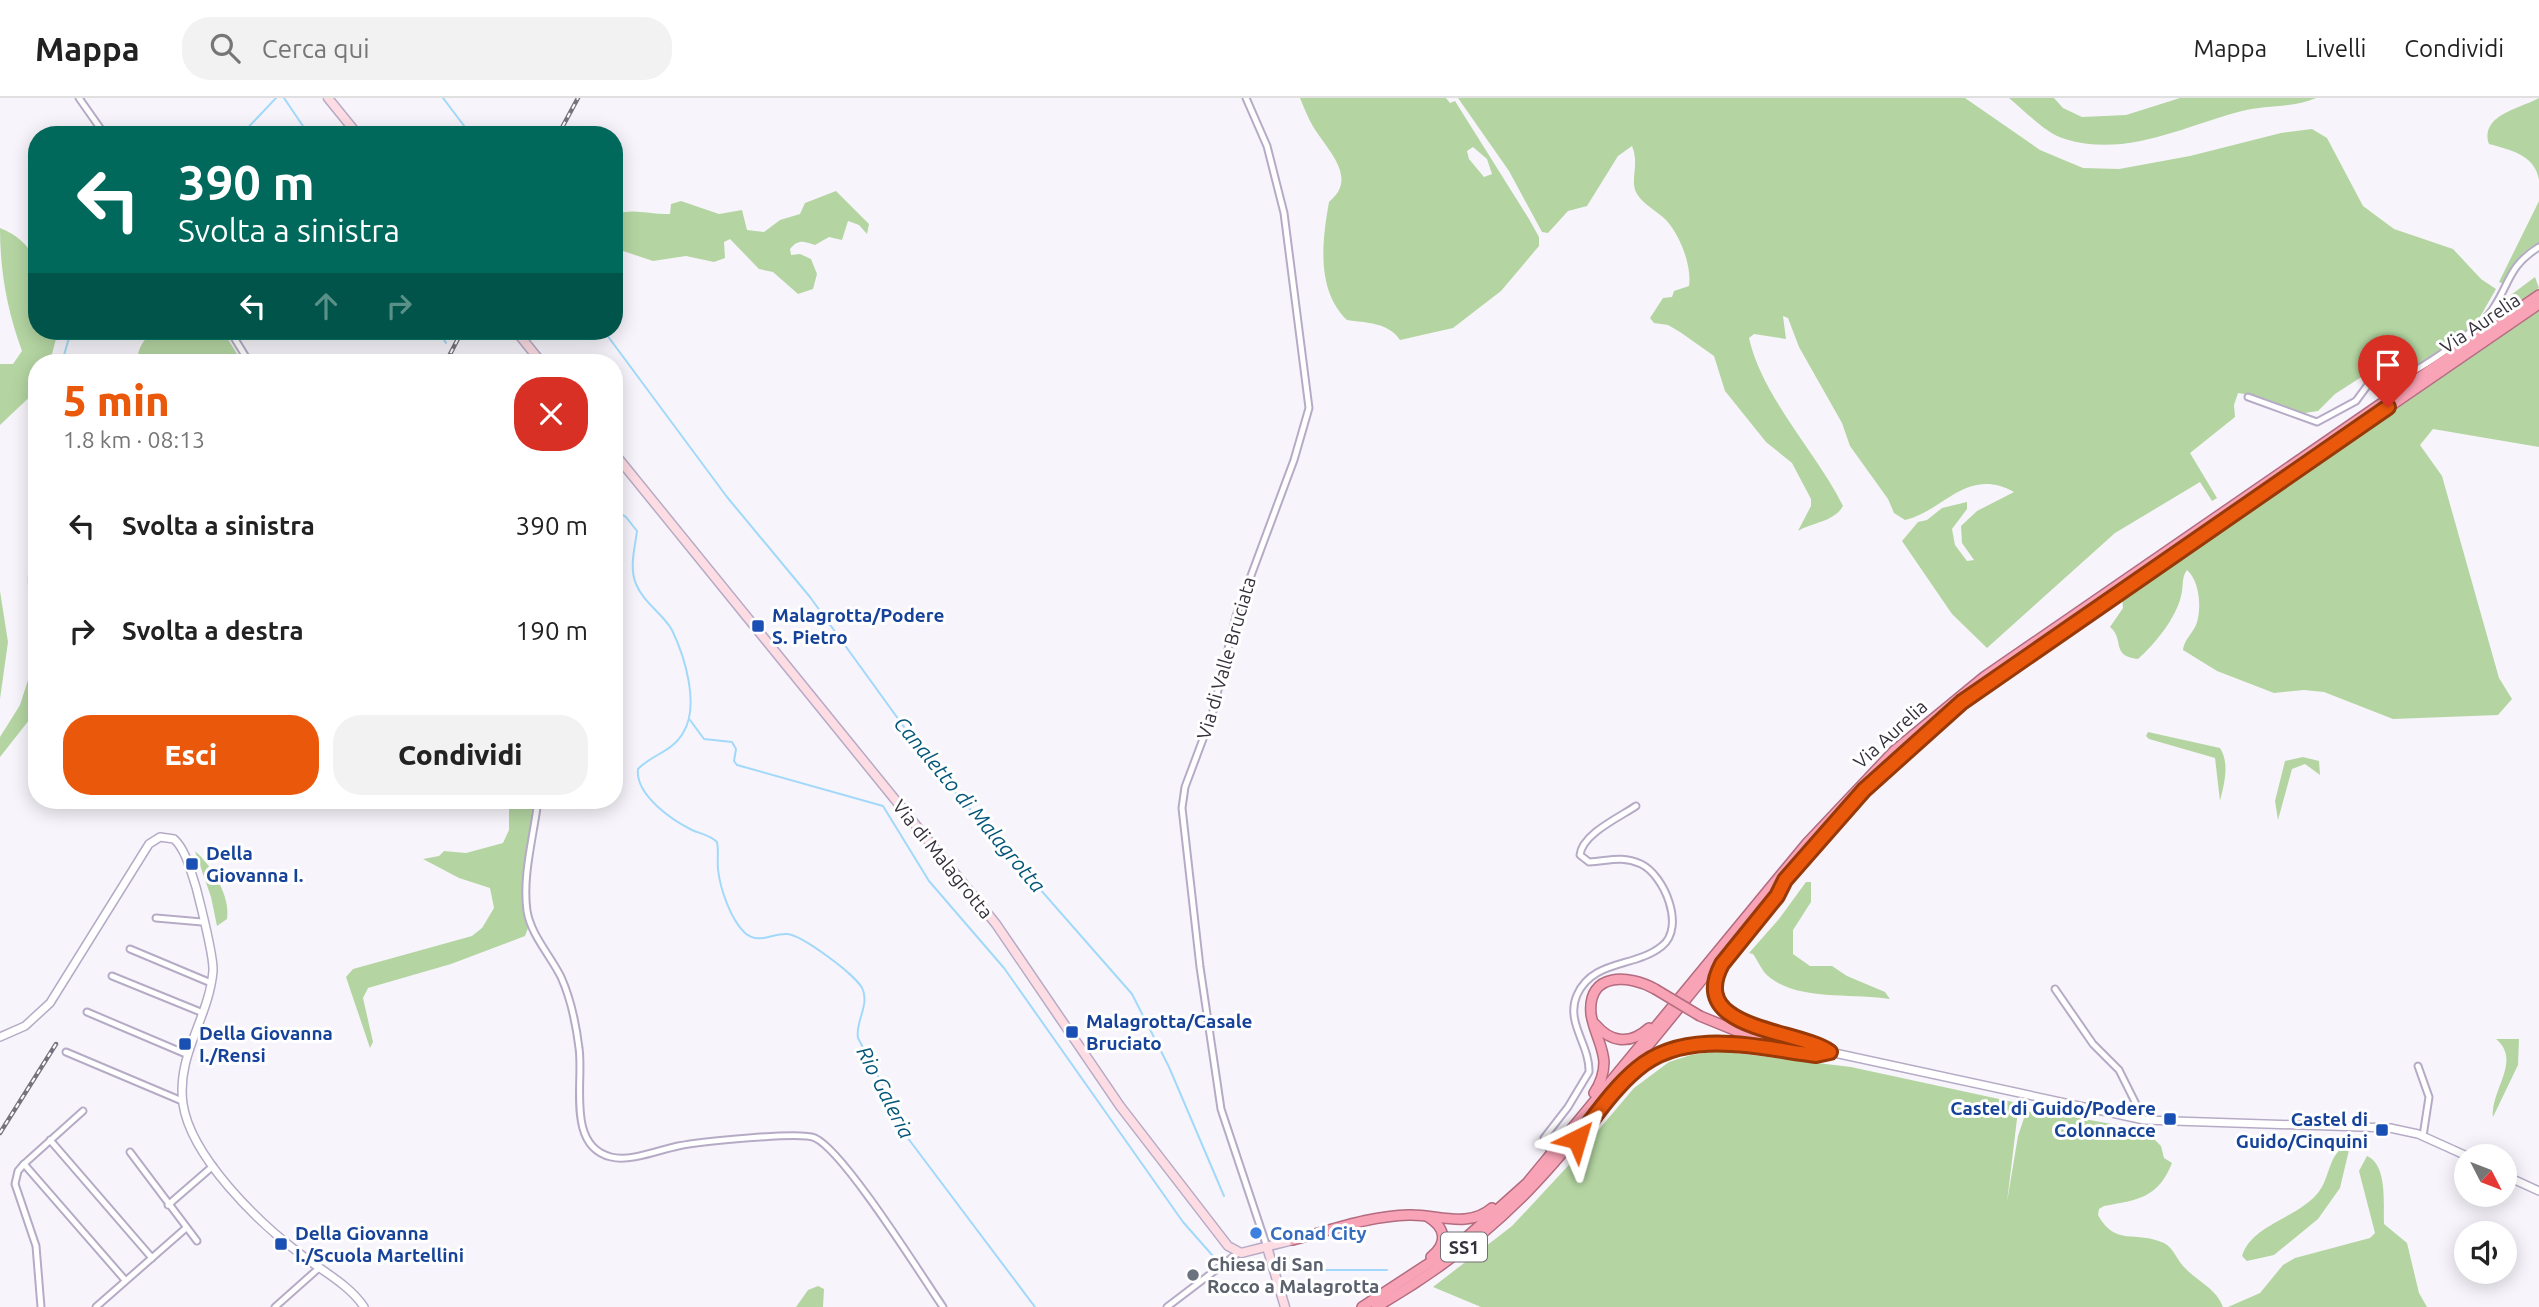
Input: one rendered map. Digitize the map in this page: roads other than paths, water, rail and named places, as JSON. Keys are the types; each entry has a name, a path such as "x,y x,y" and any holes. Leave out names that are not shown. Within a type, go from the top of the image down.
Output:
{"highway":[{"name":"Via Aurelia","path":"1362,1307 1387,1293 1460,1242 1527,1183 1766,892 1858,786 1957,698 2539,295"},
{"name":"Via Aurelia","path":"1376,1307 1474,1240 1543,1175 1785,880 1864,790 1899,756 1987,683 2539,304"},
{"path":"1785,880 1777,896 1722,964 1716,978 1717,995 1724,1009 1737,1020 1817,1045 1830,1052"},
{"path":"1592,1017 1597,1027 1613,1039 1630,1040 1643,1033 1754,901 1766,892"},
{"path":"1527,1183 1528,1173 1590,1100 1601,1082 1603,1056 1592,1017 1595,995 1612,979 1634,979 1700,1016 1744,1034 1830,1052"},
{"path":"1543,1175 1632,1073 1662,1053 1704,1044 1816,1055 1830,1052"},
{"path":"1293,1240 1367,1219 1426,1216 1460,1220 1477,1218 1517,1193"},
{"path":"1387,1293 1442,1246 1442,1228 1426,1216"}],"main road":[{"path":"328,98 351,126"},
{"path":"523,340 535,354"},
{"name":"Via di Malagrotta","path":"623,464 996,924 1119,1106 1228,1246 1238,1253"},
{"path":"1238,1253 1293,1240"},
{"path":"1267,1247 1285,1307"}],"street":[{"path":"79,98 99,126"},
{"name":"Via di Valle Bruciata","path":"1246,98 1263,132 1284,213 1309,408 1294,460 1240,603 1212,715 1185,787 1182,808 1200,967 1221,1109 1267,1247"},
{"path":"2248,397 2308,421 2324,420 2356,401 2370,382 2389,381 2410,372 2462,339 2490,313 2513,270 2539,247"},
{"path":"1549,1149 1544,1138 1567,1109 1589,1073 1588,1060 1572,1013 1579,990 1596,972 1657,949 1670,934 1669,906 1652,872 1631,860 1613,857 1589,862 1580,855 1581,848 1589,839 1636,806"},
{"path":"537,809 527,908 534,932 561,978 573,1014 580,1051 581,1118 590,1143 601,1153 617,1158 697,1142 795,1134 817,1139 828,1146 851,1174 943,1307"},
{"path":"0,1037 30,1022 50,1003 145,849 155,839 169,837 179,844 195,886 213,957 211,983 203,1013 186,1054 182,1101 194,1140 249,1207 290,1246 364,1307"},
{"path":"156,918 202,922"},
{"path":"130,949 211,983"},
{"path":"112,975 203,1013"},
{"path":"2055,989 2093,1044 2119,1070 2144,1120"},
{"path":"87,1012 186,1054"},
{"path":"66,1052 182,1101"},
{"path":"1830,1052 2144,1120 2377,1127 2423,1136 2454,1150"},
{"path":"2418,1066 2429,1097 2423,1136"},
{"path":"41,1307 36,1245 15,1184 18,1171 24,1164 83,1111"},
{"path":"50,1140 152,1258"},
{"path":"130,1152 167,1205 197,1241"},
{"path":"24,1164 125,1280"},
{"path":"167,1205 213,1166"},
{"path":"2517,1180 2539,1191"},
{"path":"96,1307 186,1227"},
{"path":"1167,1307 1238,1253"},
{"path":"275,1307 319,1268"}],"waterway":[{"path":"250,126 276,98"},
{"name":"Rio Galeria","path":"284,98 303,126"},
{"name":"Canaletto di Malagrotta","path":"443,98 464,126"},
{"path":"64,354 68,340"},
{"name":"Canaletto di Malagrotta","path":"611,340 621,354"},
{"name":"Canaletto di Malagrotta","path":"623,357 727,497 810,597 933,767 1132,994 1169,1067 1224,1196"},
{"name":"Rio Galeria","path":"623,515 637,531 633,564 636,584 643,597 672,630 689,681 688,722 678,739 638,769 642,788 665,813 717,842 721,886 735,920 745,933 755,938 781,934 794,936 829,958 859,984 863,990 864,1002 858,1038 884,1088 898,1125 1035,1307"},
{"path":"690,720 704,739 732,742 736,749 734,761 737,765 883,806 929,881 1004,968 1183,1222 1220,1264"},
{"path":"1226,1266 1269,1269"},
{"path":"1279,1270 1387,1270"}],"railway":[{"path":"563,126 578,98"},
{"path":"450,354 457,340"},
{"path":"0,1133 56,1044"}],"place":[{"name":"Malagrotta/Podere S. Pietro","path":"758,626"},
{"name":"Della Giovanna I.","path":"192,864"},
{"name":"Malagrotta/Casale Bruciato","path":"1072,1032"},
{"name":"Della Giovanna I./Rensi","path":"185,1044"},
{"name":"Castel di Guido/Podere Colonnacce","path":"2170,1119"},
{"name":"Castel di Guido/Cinquini","path":"2382,1130"},
{"name":"Conad City","path":"1256,1233"},
{"name":"Della Giovanna I./Scuola Martellini","path":"281,1244"},
{"name":"Chiesa di San Rocco a Malagrotta","path":"1193,1275"}]}
